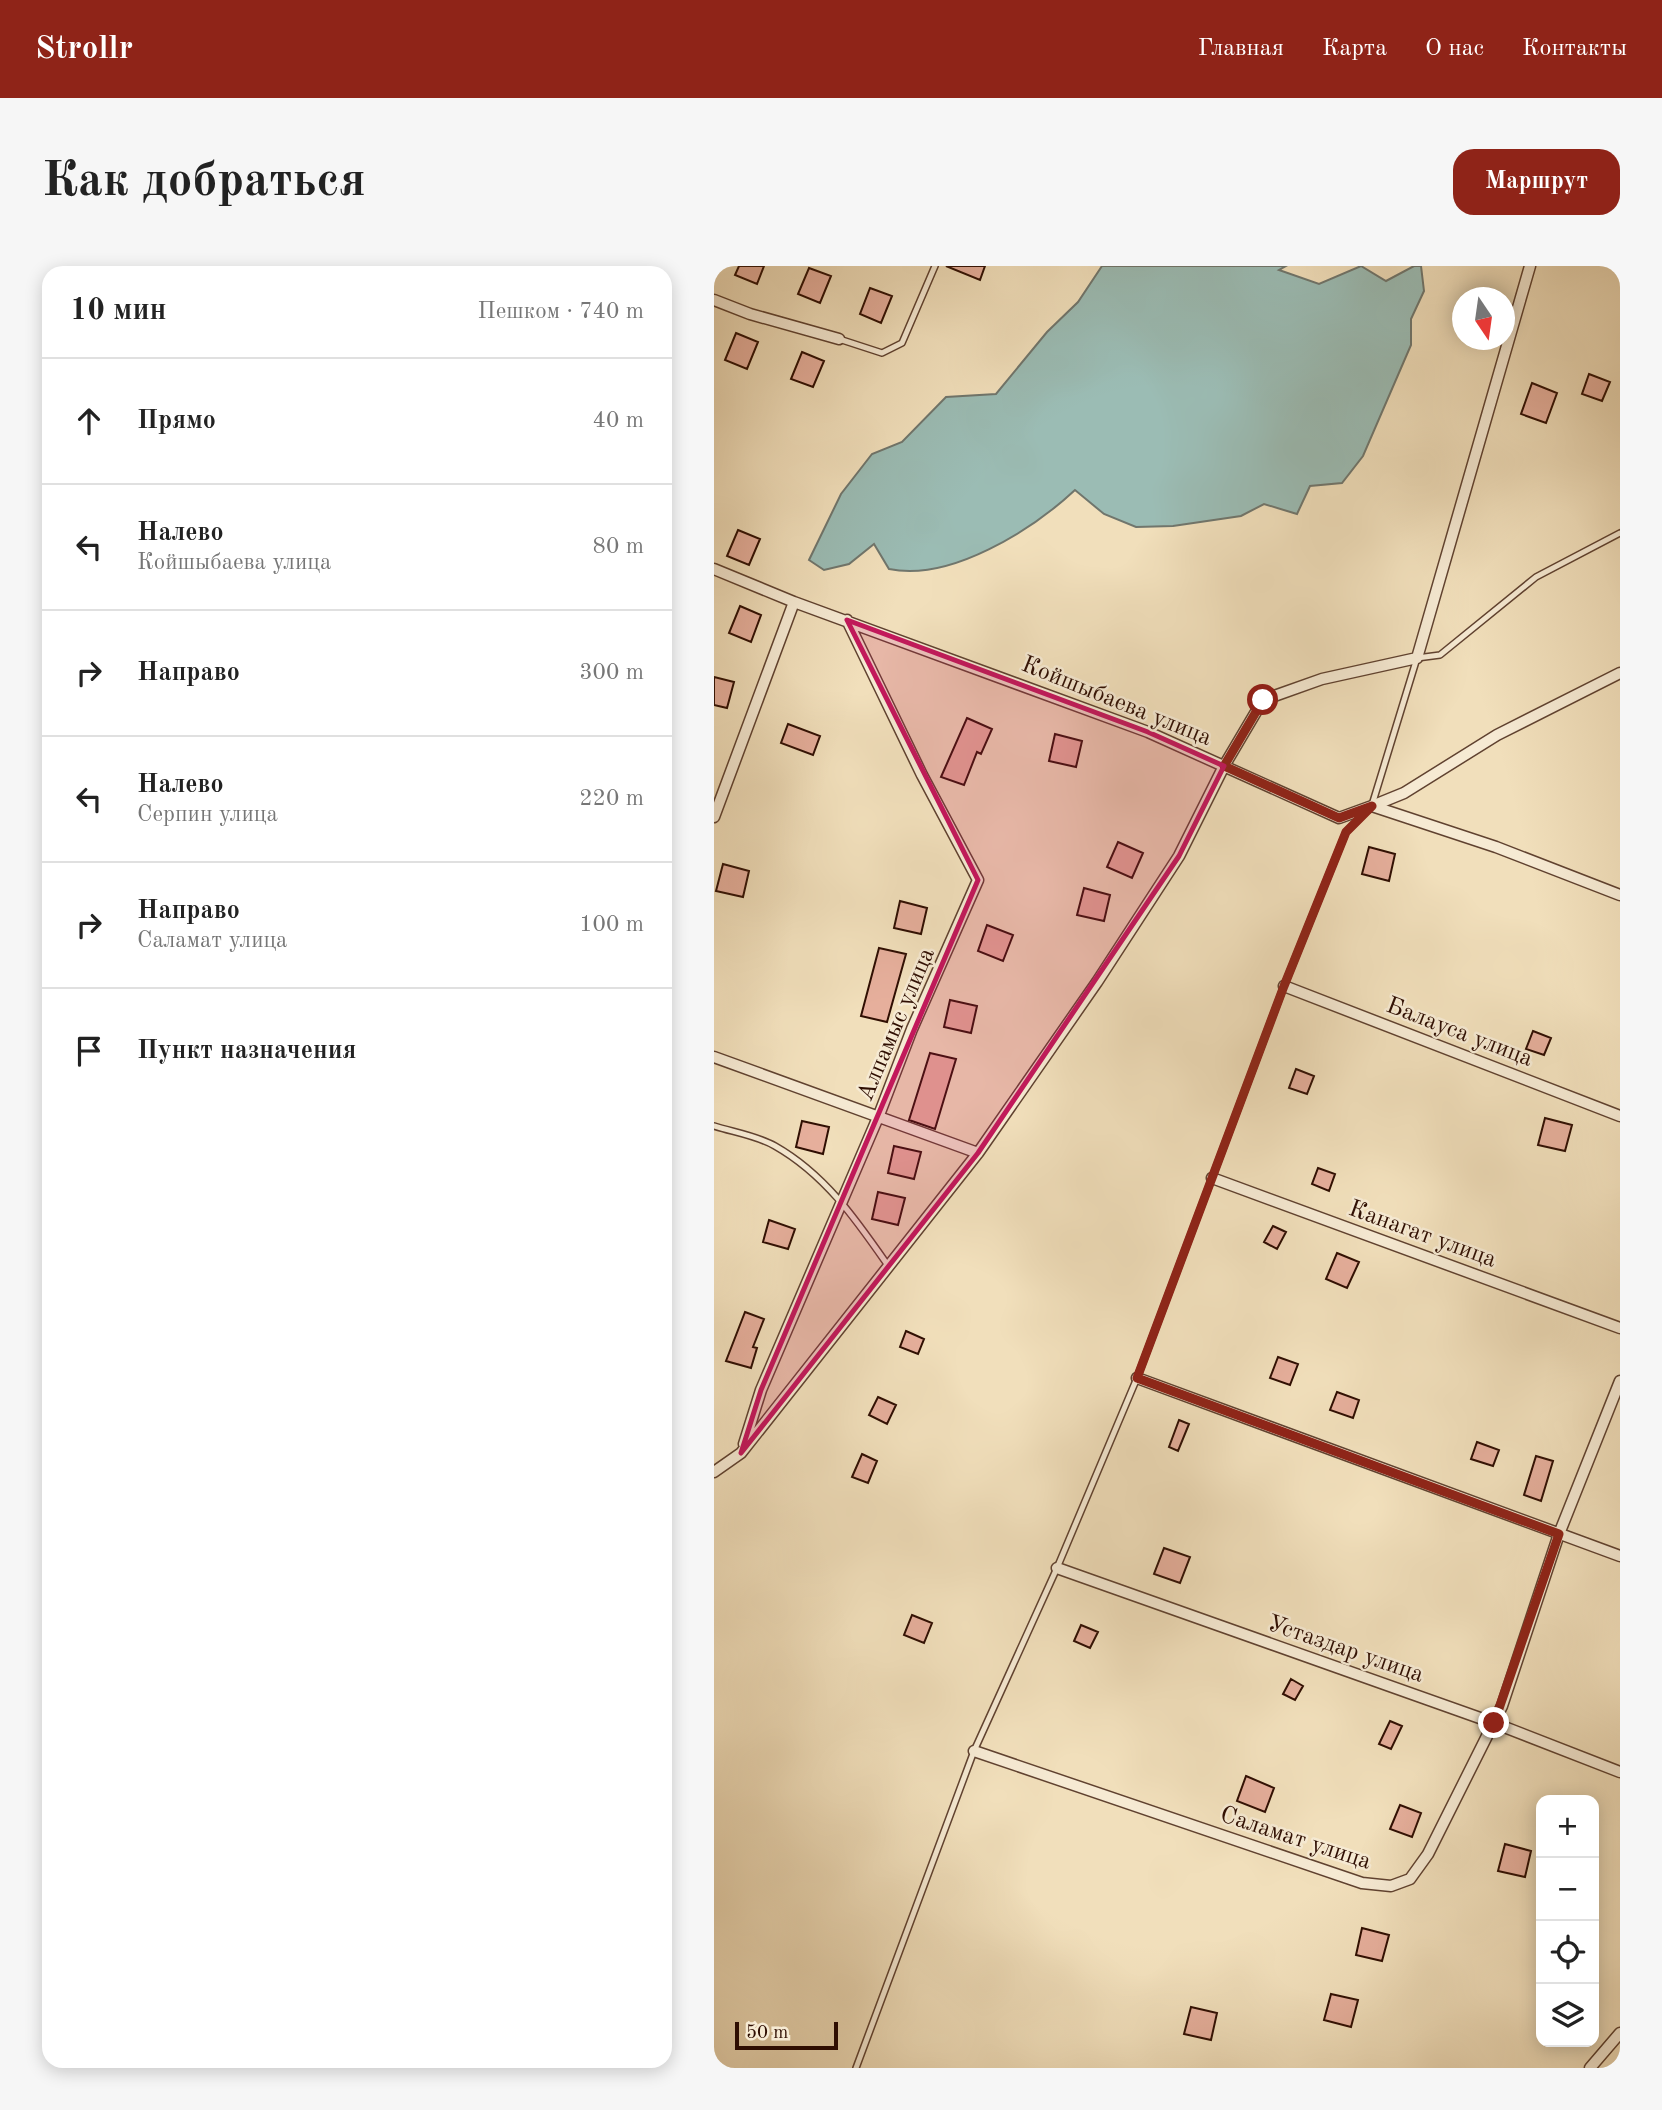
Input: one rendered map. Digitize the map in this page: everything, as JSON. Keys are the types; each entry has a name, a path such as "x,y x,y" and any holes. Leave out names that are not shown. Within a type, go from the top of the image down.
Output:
{"street":[{"path":"714,1472 740,1453 978,1153 1179,856 1224,766 1263,700 1322,679 1417,658 1530,266"},
{"path":"714,300 750,314 839,339"},
{"name":"Койшыбаева улица","path":"714,569 794,602 1148,732 1339,818 1404,793 1497,735 1620,673"},
{"path":"714,817 794,602"},
{"name":"Алпамыс улица","path":"740,1453 761,1390 879,1115 912,1029 978,880 922,775 847,620"},
{"path":"1372,806 1496,847 1620,895"},
{"name":"Балауса улица","path":"1284,986 1620,1116"},
{"path":"714,1057 978,1153"},
{"name":"Канагат улица","path":"1212,1178 1620,1328"},
{"path":"1137,1378 1620,1556"},
{"name":"Саламат улица","path":"974,1751 1362,1883 1391,1886 1410,1879 1428,1854 1494,1723 1559,1534 1620,1381"},
{"name":"Устаздар улица","path":"1057,1568 1494,1723 1620,1772"},
{"path":"1590,2068 1620,2033"}],"lane":[{"path":"839,339 882,353 902,343 936,266"},
{"path":"856,2068 974,1751 1057,1568 1137,1378 1284,986 1346,832 1372,806 1417,658 1440,655 1536,577 1620,533"},
{"path":"714,1126 774,1145 819,1178 843,1201 889,1267"}],"highlighted area":[{"path":"847,620 1148,732 1224,766 1179,856 978,1153 741,1453 761,1390 978,880"}],"water":[{"path":"1102,266 1286,266 1279,270 1319,284 1361,266 1386,281 1414,266 1421,266 1424,291 1411,319 1411,345 1363,456 1342,483 1310,486 1297,514 1264,504 1241,516 1173,526 1136,527 1104,514 1075,490 1013,536 989,549 938,568 913,571 889,569 874,544 849,564 824,570 809,560 841,494 872,454 902,442 946,397 996,394 1047,332 1078,302"}],"building":[{"path":"739,266 764,266 757,284 735,275"},
{"path":"946,266 985,266 980,280"},
{"path":"809,268 831,276 820,303 798,294"},
{"path":"870,288 892,296 881,323 860,314"},
{"path":"736,333 758,342 747,369 725,360"},
{"path":"802,352 824,361 813,387 791,379"},
{"path":"1589,374 1610,382 1602,401 1582,394"},
{"path":"1532,383 1557,393 1546,423 1521,414"},
{"path":"738,530 760,539 749,565 727,556"},
{"path":"740,606 761,615 751,642 729,633"},
{"path":"714,677 734,682 727,708 714,705"},
{"path":"967,718 992,729 981,754 977,752 964,785 941,777"},
{"path":"788,724 820,736 813,755 781,743"},
{"path":"1055,734 1082,741 1076,767 1049,761"},
{"path":"1118,842 1143,853 1132,878 1107,867"},
{"path":"1369,847 1395,854 1389,881 1362,874"},
{"path":"723,864 749,871 743,897 716,891"},
{"path":"1084,888 1110,895 1104,921 1077,915"},
{"path":"900,901 927,908 921,934 894,928"},
{"path":"987,925 1013,935 1003,961 978,951"},
{"path":"879,948 906,954 887,1022 861,1016"},
{"path":"950,1000 977,1006 971,1033 944,1027"},
{"path":"1533,1031 1551,1038 1544,1055 1526,1049"},
{"path":"930,1053 956,1059 935,1129 909,1120"},
{"path":"1296,1069 1314,1076 1307,1094 1289,1088"},
{"path":"1545,1118 1572,1125 1565,1151 1538,1145"},
{"path":"802,1121 829,1127 823,1154 796,1147"},
{"path":"894,1146 921,1152 914,1179 888,1173"},
{"path":"1318,1168 1335,1174 1329,1191 1312,1184"},
{"path":"878,1192 905,1198 898,1225 872,1219"},
{"path":"769,1220 795,1229 788,1249 763,1242"},
{"path":"1273,1226 1286,1232 1277,1249 1264,1242"},
{"path":"1337,1253 1359,1262 1347,1288 1326,1279"},
{"path":"745,1312 764,1319 753,1347 757,1348 751,1368 726,1361"},
{"path":"906,1331 924,1339 918,1354 900,1347"},
{"path":"1278,1357 1298,1364 1290,1385 1270,1378"},
{"path":"1337,1392 1359,1400 1353,1418 1330,1410"},
{"path":"878,1397 896,1405 887,1424 869,1415"},
{"path":"1179,1420 1189,1424 1178,1451 1169,1447"},
{"path":"1477,1442 1499,1450 1493,1466 1471,1459"},
{"path":"862,1454 877,1461 868,1483 852,1477"},
{"path":"1536,1456 1553,1461 1541,1501 1524,1495"},
{"path":"1164,1548 1190,1557 1180,1583 1154,1574"},
{"path":"912,1615 932,1623 924,1643 904,1635"},
{"path":"1081,1625 1098,1632 1090,1648 1074,1641"},
{"path":"1291,1679 1303,1686 1295,1700 1283,1694"},
{"path":"1390,1721 1402,1726 1391,1749 1379,1744"},
{"path":"1246,1776 1274,1788 1265,1812 1237,1801"},
{"path":"1400,1805 1421,1813 1412,1837 1390,1829"},
{"path":"1505,1844 1531,1851 1525,1877 1498,1871"},
{"path":"1362,1928 1389,1935 1382,1961 1356,1955"},
{"path":"1331,1994 1358,2000 1351,2027 1324,2020"},
{"path":"1191,2007 1217,2013 1211,2040 1184,2034"}],"route":[{"path":"1263,700 1224,766 1339,818 1372,806 1346,832 1284,986 1137,1378 1559,1534 1533,1606 1503,1706 1494,1723"}]}
